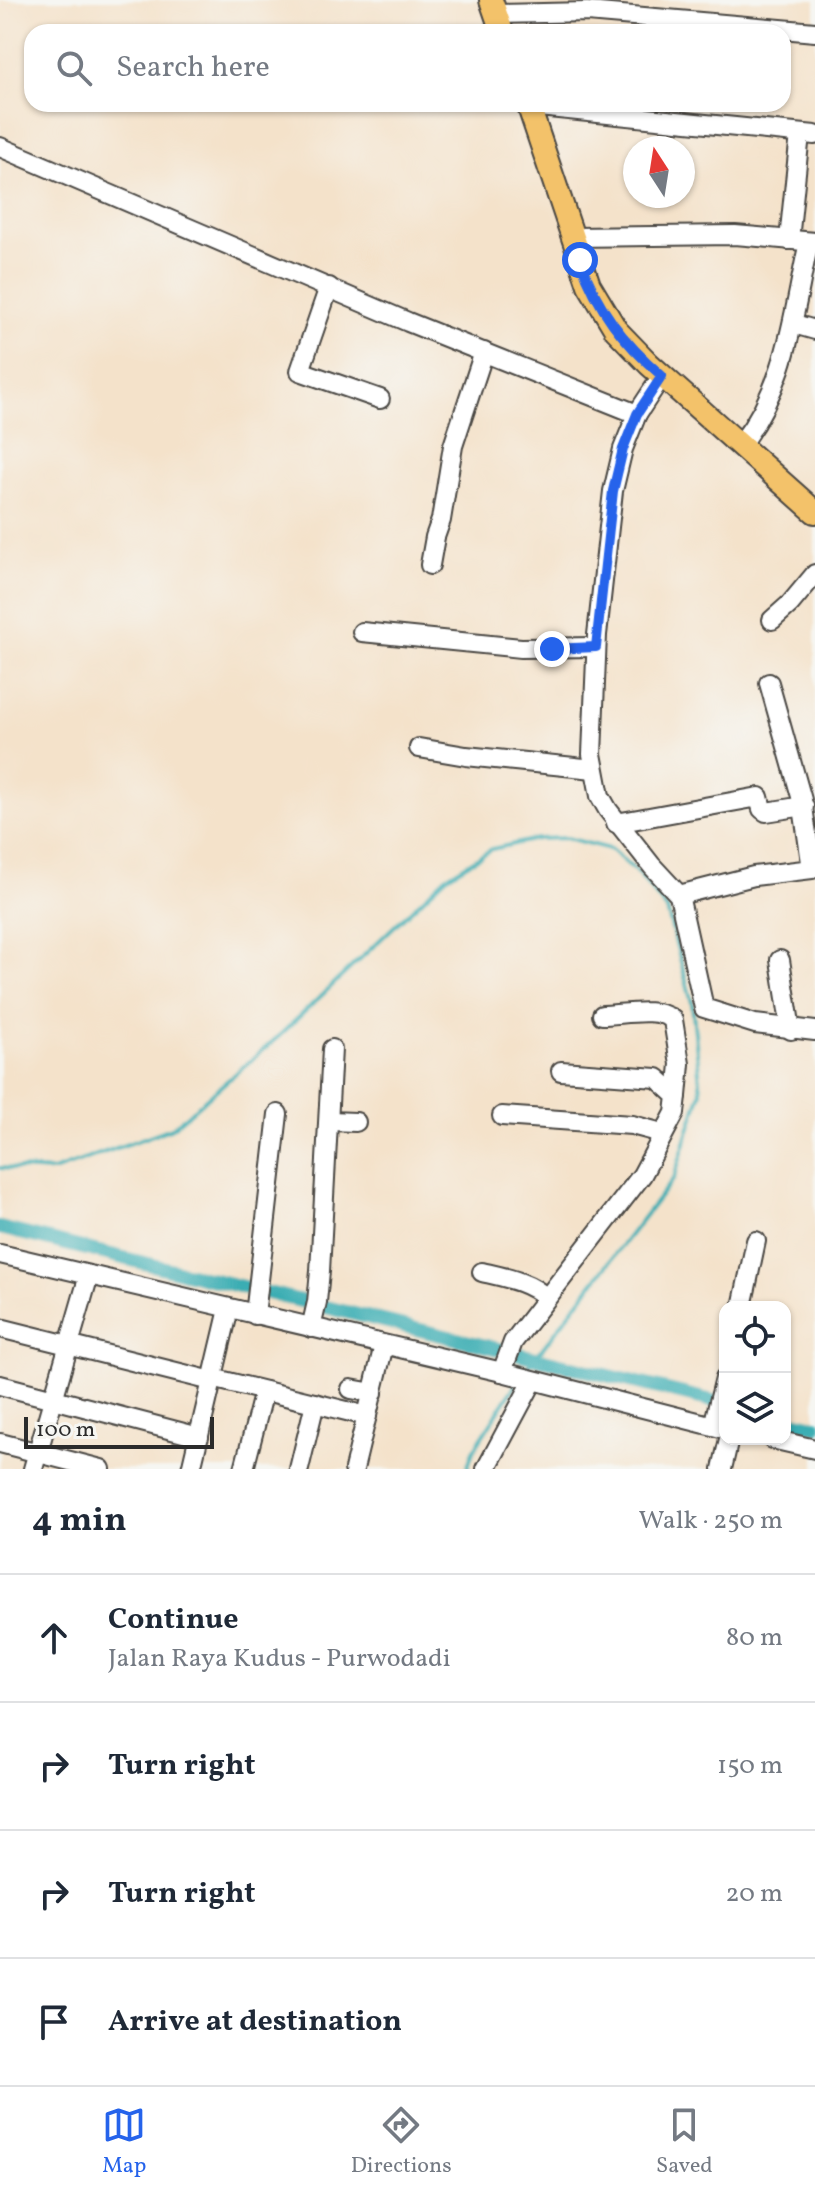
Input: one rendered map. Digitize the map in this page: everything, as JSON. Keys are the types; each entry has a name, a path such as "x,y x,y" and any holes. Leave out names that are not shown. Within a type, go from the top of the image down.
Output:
{"main road":[{"path":"531,112 572,237 599,305 616,330 662,376 815,512"}],"street":[{"path":"496,15 590,6 608,23 631,24"},
{"path":"791,31 815,32"},
{"path":"640,112 808,134 789,240"},
{"path":"0,147 637,414"},
{"path":"572,237 673,235 812,242 785,360 759,421 740,445"},
{"path":"329,287 299,366 300,371 380,399"},
{"path":"794,324 815,330"},
{"path":"430,565 453,446 484,352"},
{"path":"662,376 637,414 623,449 613,491 596,647 591,740 600,796 616,823 679,895 704,1008 755,1024 815,1031"},
{"path":"772,620 815,574"},
{"path":"362,632 521,648 596,647"},
{"path":"679,895 746,877 814,868 806,796 769,683"},
{"path":"419,748 594,769"},
{"path":"616,823 759,797 766,812 806,796"},
{"path":"780,960 791,1030"},
{"path":"486,1469 516,1374 513,1342 642,1175 675,1113 678,1039 669,1016 654,1013 602,1015"},
{"path":"312,1325 317,1302 332,1049"},
{"path":"561,1071 653,1077 677,1096"},
{"path":"255,1315 278,1114"},
{"path":"502,1116 632,1125 662,1133"},
{"path":"330,1121 356,1122"},
{"path":"743,1301 756,1241"},
{"path":"0,1254 255,1315 312,1325 718,1424"},
{"path":"482,1272 538,1290 546,1298"},
{"path":"40,1461 93,1276"},
{"path":"191,1469 229,1309"},
{"path":"0,1328 367,1416"},
{"path":"354,1469 384,1345"},
{"path":"0,1385 199,1437"},
{"path":"351,1389 373,1393"},
{"path":"244,1469 264,1391"},
{"path":"299,1469 315,1403"},
{"path":"0,1443 40,1461 101,1469"},
{"path":"791,1443 815,1449"},
{"path":"722,1469 728,1445"}],"waterway":[{"path":"0,1168 53,1171 172,1128 278,1037 446,877 492,849 537,839 567,838 610,849 639,874 667,910 692,1003 701,1092 674,1178 525,1371"},
{"path":"0,1228 719,1403"},
{"path":"467,1469 473,1451 517,1382"},
{"path":"791,1420 815,1426"}],"route":[{"path":"552,649 596,647 613,491 623,449 637,414 662,376 616,330 599,305 580,260"}]}
